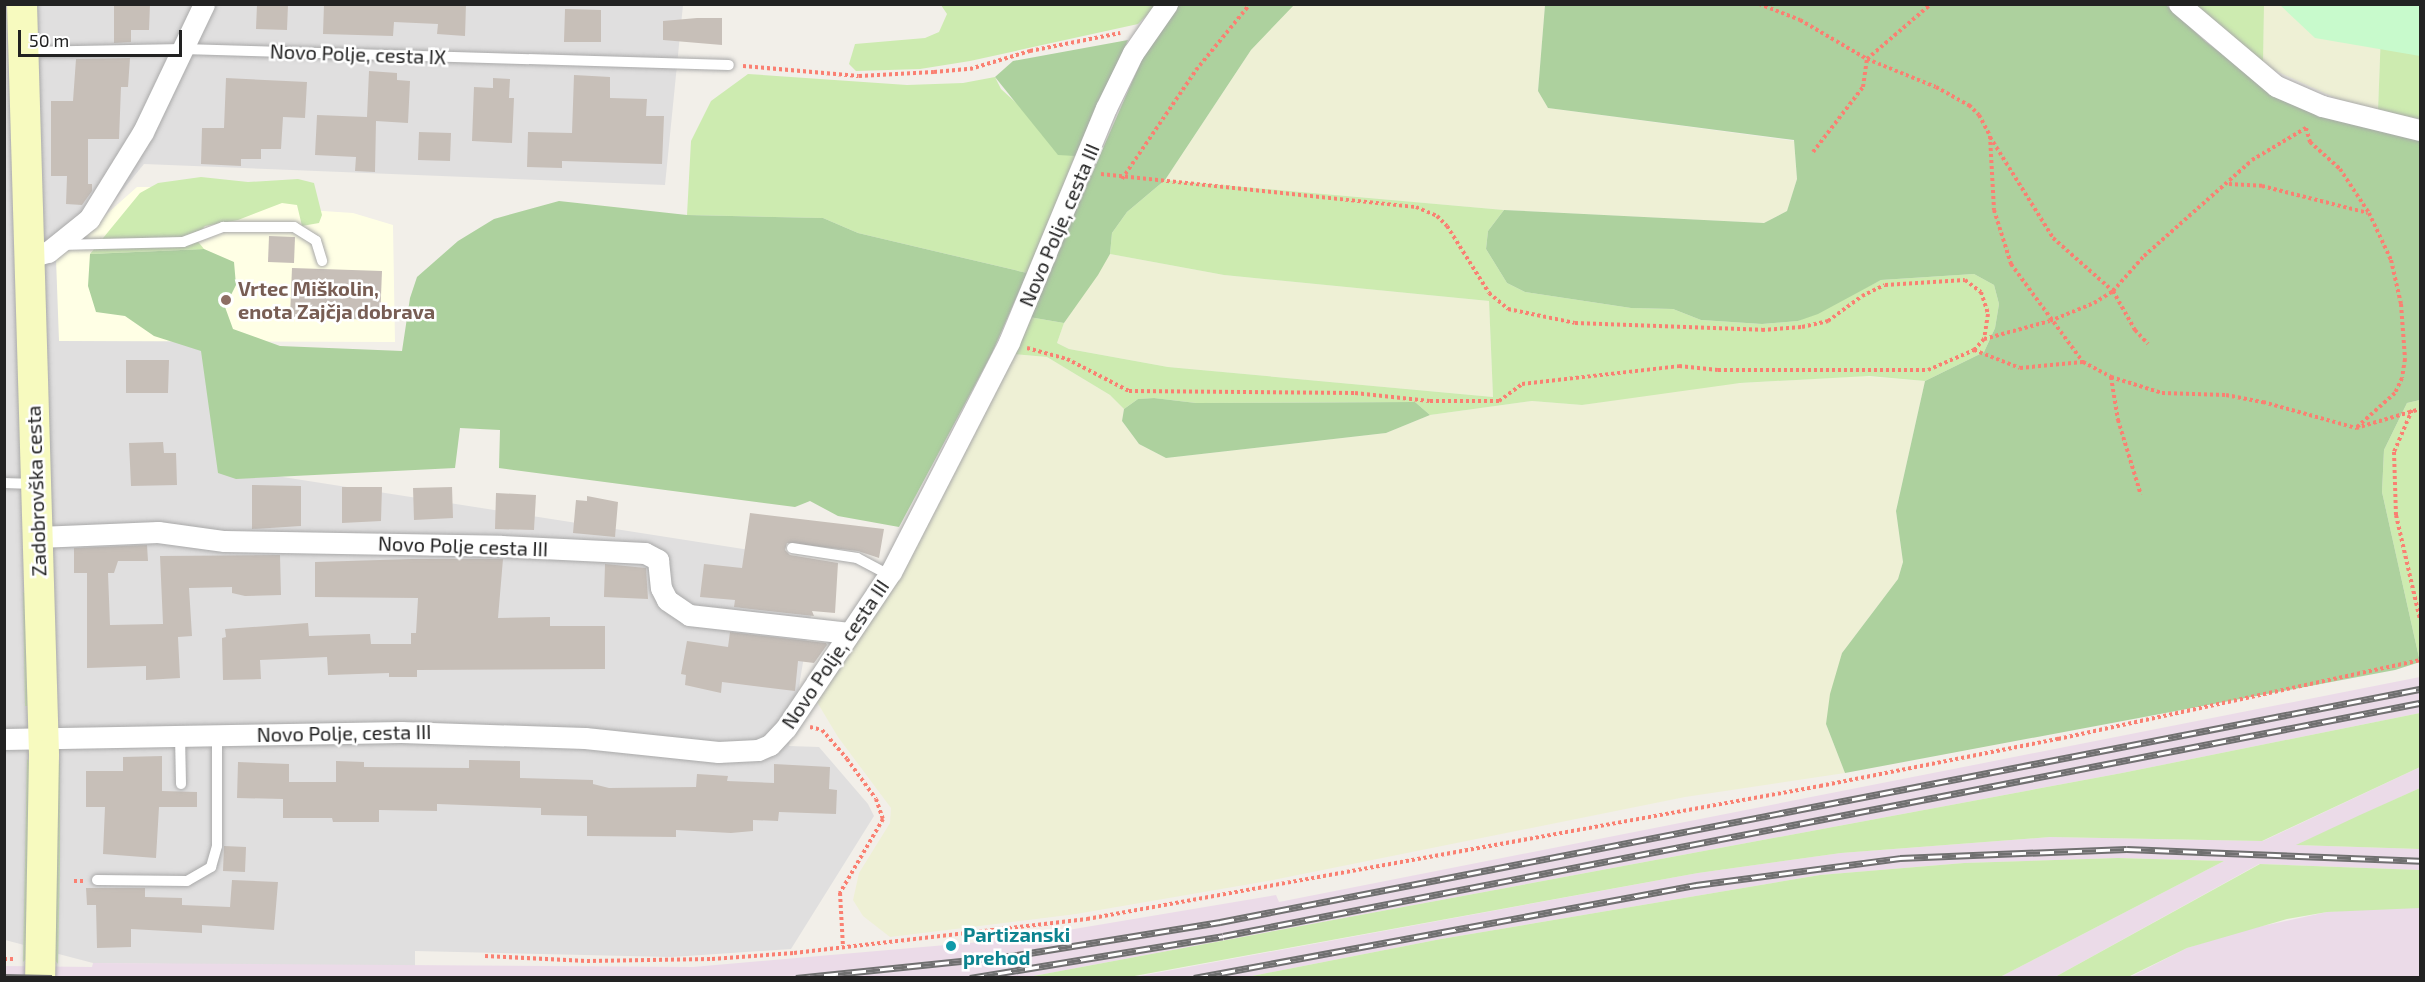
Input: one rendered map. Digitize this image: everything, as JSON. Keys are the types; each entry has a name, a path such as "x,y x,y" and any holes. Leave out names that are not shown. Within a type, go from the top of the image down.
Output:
{"main road":[{"name":"Zadobrovška cesta","path":"22,4 17,42 43,251 36,484 43,740 40,978"}],"street":[{"path":"43,251 89,219 111,187 143,132 204,4"},
{"name":"Novo Polje, cesta III","path":"4,739 476,733 585,738 718,753 758,750 770,745 786,728 889,575 1009,342 1083,170 1106,108 1148,28 1167,4"},
{"path":"2179,4 2276,86 2322,106 2421,130"},
{"name":"Novo Polje cesta III","path":"38,537 158,532 225,541 628,551 652,555 658,560 661,588 667,600 689,615 849,633"}],"lane":[{"name":"Novo Polje, cesta IX","path":"17,42 183,49 729,64"},
{"path":"43,251 183,242 223,227 294,227 316,241 322,261"},
{"path":"4,483 36,484"},
{"path":"792,548 857,558 889,575"},
{"path":"97,880 187,881 211,867 217,846 217,735"},
{"path":"180,736 181,784"}],"path":[{"path":"1122,179 1196,70 1250,4"},
{"path":"1759,4 1800,20 1867,59 1969,105 2053,238 2113,291 2135,330 2148,344"},
{"path":"1813,152 1863,87 1867,59 1931,4"},
{"path":"729,64 859,76 970,69 1030,51 1148,28"},
{"path":"1009,342 1067,359 1129,391 1355,393 1430,401 1499,401 1522,384 1679,366 1718,370 1928,370 1974,350 1984,339 2050,321 2094,303 2113,291 2175,227 2228,184 2252,160 2306,128 2322,106"},
{"path":"2306,128 2310,142 2340,169 2369,213 2391,260 2401,304 2405,359 2395,393 2356,428"},
{"path":"1990,136 1994,210 2011,264 2050,321 2083,362 2111,377 2162,393 2226,395 2263,402 2356,428 2421,409"},
{"path":"1083,170 1122,179 1416,207 1437,216 1447,226 1489,293 1508,309 1527,316 1585,324 1762,330 1828,321 1862,296 1885,285 1965,279 1981,292 1988,314 1984,339"},
{"path":"2228,184 2262,186 2369,213"},
{"path":"1974,350 2020,368 2083,362"},
{"path":"2111,377 2118,420 2141,495"},
{"path":"2412,410 2394,452 2396,515 2421,620"},
{"path":"485,956 587,961 712,959 1087,919 1888,773 2421,660"},
{"path":"786,728 822,730 847,759 881,811 880,827 840,893 843,946"},
{"path":"4,959 16,959"}],"shaded area":[{"path":"1294,4 1545,5 1538,91 1548,108 1794,141 1797,179 1787,211 1764,223 1504,210 1165,180 1251,50"},
{"path":"4,5 683,5 665,185 144,164 65,261 189,285 245,471 820,561 789,746 819,747 868,804 874,816 791,949 672,957 415,951 415,967 93,963 5,940"},
{"path":"2264,5 2382,5 2378,111 2344,102 2263,65"},
{"name":"Vrtec Miškolin, enota Zajčja dobrava","path":"137,187 300,187 308,210 353,213 393,225 395,342 59,341 56,259"},
{"path":"1110,254 1224,275 1489,301 1493,397 1168,367 1069,349 1057,343 1064,323"},
{"path":"1012,354 1047,357 1110,395 1124,409 1122,421 1139,444 1166,458 1386,433 1430,415 1532,401 1582,405 1709,385 1863,376 1925,381 1896,511 1903,562 1898,579 1842,653 1826,724 1845,773 1685,797 1273,880 1076,914 890,937 863,916 853,900 859,873 890,823 891,808 838,737 817,702 906,567"},
{"path":"2420,677 2420,713 2122,773 1028,977 5,978 5,966 92,967 93,963 693,967 1015,939 1276,895 1279,902"},
{"path":"2420,767 2420,788 2297,845 2420,849 2420,870 2259,864 2055,977 2000,977 2224,861 2118,858 1964,863 1820,875 1441,939 1247,977 1129,978 1698,873 1841,853 2050,837 2263,841"},
{"path":"2388,907 2420,908 2420,977 2128,978 2187,948 2244,930 2327,912"}],"green space":[{"path":"941,5 1157,5 1138,24 970,61 920,69 856,71 849,64 855,44 925,38 939,32 947,14"},
{"path":"1177,5 1294,5 1251,50 1165,180 1127,212 1112,233 1110,254 1064,323 1029,317 1143,57"},
{"path":"1545,5 2166,5 2206,42 2272,91 2420,138 2420,400 2407,403 2384,450 2382,492 2420,662 2395,670 1845,773 1826,724 1830,694 1842,653 1898,579 1903,562 1896,511 1925,381 1984,352 1995,328 1999,304 1994,285 1974,274 1881,280 1818,314 1798,321 1762,324 1701,320 1673,309 1631,308 1525,292 1507,283 1486,249 1488,231 1504,210 1764,223 1787,211 1797,179 1794,140 1548,108 1538,91"},
{"path":"2193,5 2264,5 2263,65"},
{"path":"2280,5 2420,5 2420,56 2315,38"},
{"path":"2382,5 2420,5 2420,119 2378,111"},
{"path":"1128,40 1075,156 1058,155 995,77 1013,61"},
{"path":"748,74 907,85 963,83 995,77 1001,89 1075,156 1027,273 858,233 823,218 687,215 691,141 711,101"},
{"path":"201,177 248,182 298,179 314,183 322,215 319,223 302,226 297,205 282,203 238,220 205,226 195,238 204,249 90,254 140,193 158,183"},
{"path":"1165,180 1504,210 1488,231 1486,249 1507,283 1525,292 1631,308 1673,309 1701,320 1762,324 1798,321 1881,280 1974,274 1994,285 1999,304 1995,328 1984,352 1925,381 1869,376 1740,383 1582,405 1532,401 1430,415 1415,402 1196,403 1154,398 1138,399 1124,409 1110,395 1047,357 1012,354 1029,317 1064,323 1057,343 1069,349 1168,367 1493,397 1489,301 1224,275 1110,254 1112,233 1127,212"},
{"path":"559,201 687,215 823,218 858,233 1027,273 992,353 899,527 838,516 810,501 795,507 499,468 500,430 460,428 455,468 236,479 218,473 201,351 154,336 125,316 96,312 88,286 90,254 204,249 234,262 236,285 225,307 233,329 280,346 402,351 410,298 417,277 458,241 494,219"},
{"path":"1154,398 1196,403 1415,402 1430,415 1386,433 1166,458 1139,444 1122,421 1124,409 1138,399"},
{"path":"2420,400 2420,662 2382,492 2384,450 2407,403"},
{"path":"23,592 28,595 31,706 25,706"},
{"path":"2420,713 2420,767 2262,841 2050,837 1841,853 1698,873 1129,977 1028,977 2122,773"},
{"path":"27,759 30,764 29,956 23,962"},
{"path":"60,762 58,964 52,956 56,771"},
{"path":"2420,788 2420,849 2296,845 2360,815"},
{"path":"2118,858 2224,861 2000,977 1247,977 1441,939 1820,875 1964,863"},
{"path":"2260,864 2420,870 2420,908 2327,912 2287,919 2187,948 2128,977 2055,977"}],"building":[{"path":"114,4 150,4 149,30 131,30 131,42 114,43"},
{"path":"257,4 288,4 287,30 256,29"},
{"path":"324,4 466,4 465,36 437,34 438,24 394,22 393,36 323,34"},
{"path":"565,9 601,10 601,42 564,42"},
{"path":"722,18 722,45 663,40 663,21"},
{"path":"130,58 128,87 121,87 119,139 88,139 88,184 92,184 92,191 82,205 66,204 67,176 51,176 51,101 73,101 76,59"},
{"path":"369,71 397,73 397,80 410,81 408,123 376,121 375,172 355,171 356,157 315,155 317,115 367,117"},
{"path":"574,75 610,77 610,98 647,99 646,116 664,116 662,164 562,161 562,168 527,167 528,132 572,133"},
{"path":"226,78 307,82 305,118 283,117 281,149 261,149 261,159 241,159 241,166 201,164 202,128 224,128"},
{"path":"493,78 510,79 509,98 514,98 512,143 472,141 474,87 493,88"},
{"path":"419,132 451,133 450,161 418,160"},
{"path":"269,236 295,237 294,263 268,262"},
{"path":"292,268 382,271 380,320 290,317"},
{"path":"126,360 169,360 168,393 126,393"},
{"path":"163,442 164,453 176,453 177,485 131,486 129,443"},
{"path":"252,485 301,486 301,526 252,529"},
{"path":"342,487 382,487 381,521 342,523"},
{"path":"452,487 453,518 414,520 413,488"},
{"path":"496,493 536,495 534,530 495,529"},
{"path":"587,496 618,502 615,537 573,533 576,500 587,501"},
{"path":"750,513 884,529 879,558 858,551 787,543 785,550 790,555 838,563 835,613 812,611 814,616 734,607 735,600 700,597 704,564 742,568"},
{"path":"147,545 148,561 118,561 114,573 108,573 110,625 163,624 160,556 280,555 281,595 245,596 232,593 232,587 189,588 192,636 178,637 180,678 146,680 146,666 87,668 87,573 74,573 74,548"},
{"path":"503,559 498,618 550,617 550,626 605,626 605,669 417,670 417,677 389,677 389,673 328,675 327,657 260,660 261,679 223,680 222,638 226,637 225,629 308,623 309,636 370,634 371,644 411,644 411,633 416,633 418,598 315,597 315,562"},
{"path":"605,564 646,568 648,599 604,597"},
{"path":"730,632 826,643 827,645 814,663 798,661 795,691 722,682 721,693 685,685 686,675 681,674 687,641 728,647"},
{"path":"162,756 162,791 197,792 197,807 159,807 156,858 103,854 105,807 86,807 86,771 123,771 123,757"},
{"path":"469,760 520,761 520,778 593,780 593,784 609,788 696,787 697,774 728,776 727,781 774,783 774,764 830,767 829,789 837,790 836,814 779,812 778,821 753,820 753,831 731,833 676,830 676,837 587,836 587,816 541,815 541,808 437,804 437,811 379,810 379,822 333,822 332,818 283,818 283,799 237,798 238,762 289,764 289,782 336,782 336,761 364,762 364,767 469,768"},
{"path":"224,846 246,847 245,872 223,871"},
{"path":"232,880 278,882 274,930 202,925 202,933 131,929 131,947 97,948 96,905 87,905 86,888 145,888 145,897 182,898 182,905 230,907"}],"railway":[{"path":"796,978 1017,955 1220,922 2420,689"},
{"path":"970,978 1223,936 2420,703"},
{"path":"1194,978 1696,885 1900,858 2127,849 2420,861"},
{"path":"4,977 52,978"}],"place":[{"name":"Vrtec Miškolin, enota Zajčja dobrava","path":"226,300"},
{"name":"Partizanski prehod","path":"951,946"}]}
